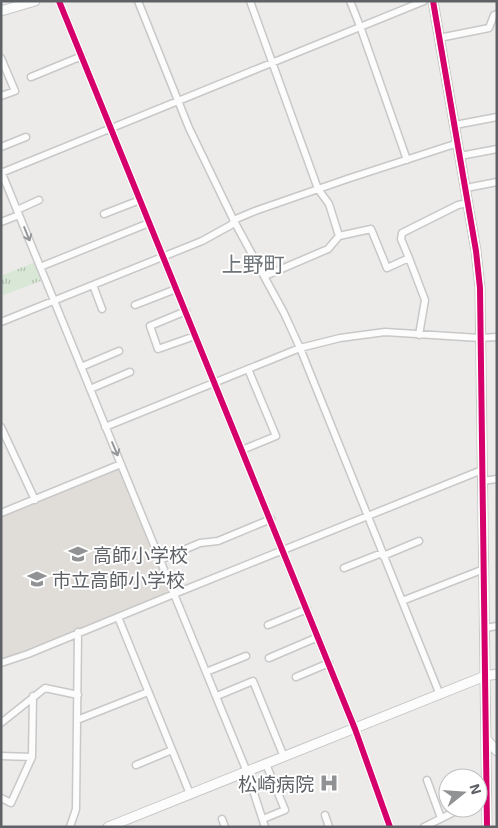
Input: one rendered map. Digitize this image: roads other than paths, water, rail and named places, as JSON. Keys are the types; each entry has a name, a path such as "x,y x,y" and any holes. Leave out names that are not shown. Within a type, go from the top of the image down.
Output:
{"street":[{"path":"1,11 34,1"},
{"path":"59,1 356,729 390,827"},
{"path":"138,1 189,128 234,221 265,276 300,348 440,695"},
{"path":"250,1 318,189 329,204 339,236"},
{"path":"350,1 407,160"},
{"path":"265,827 247,772 217,696 105,427 2,172 424,1"},
{"path":"433,1 466,188 480,288 486,739 484,768"},
{"path":"439,38 489,28 494,15 497,14"},
{"path":"31,77 82,56"},
{"path":"1,58 16,91 1,96"},
{"path":"455,125 497,117"},
{"path":"1,147 26,137"},
{"path":"1,322 202,241 232,225 234,221 255,211 458,143"},
{"path":"460,156 497,149"},
{"path":"466,188 497,182"},
{"path":"1,222 39,200"},
{"path":"104,214 140,200"},
{"path":"420,334 425,300 401,239 402,233 458,205 468,203"},
{"path":"40,267 149,223"},
{"path":"265,276 328,248 339,236 371,229 387,268 409,258"},
{"path":"93,285 102,308"},
{"path":"135,305 176,289"},
{"path":"186,311 150,326 158,349 196,336"},
{"path":"105,427 300,348 384,332 480,338 497,337"},
{"path":"81,367 119,351"},
{"path":"242,450 276,436 248,369"},
{"path":"90,389 130,372"},
{"path":"1,427 35,500"},
{"path":"1,513 121,464"},
{"path":"1,663 28,654 78,632 482,470"},
{"path":"482,481 497,478"},
{"path":"160,560 200,543 218,541 271,519"},
{"path":"344,568 419,541"},
{"path":"402,601 484,569"},
{"path":"268,625 307,609"},
{"path":"118,617 190,794"},
{"path":"484,628 497,626"},
{"path":"70,827 76,809 78,632"},
{"path":"268,658 318,637"},
{"path":"206,672 246,656"},
{"path":"296,677 329,663"},
{"path":"108,827 485,676 497,674"},
{"path":"217,696 253,682 284,757"},
{"path":"1,722 15,713 32,696 45,688 78,694"},
{"path":"77,720 148,692"},
{"path":"1,798 11,803 32,757 32,696"},
{"path":"486,739 496,749"},
{"path":"136,764 172,750"},
{"path":"1,756 32,757"},
{"path":"263,819 284,810 266,764"},
{"path":"427,780 438,810"},
{"path":"325,815 329,827"},
{"path":"424,827 441,818"},
{"path":"222,819 225,827"}],"place":[{"name":"高師小学校","path":"78,554"},
{"name":"市立高師小学校","path":"37,579"},
{"name":"松崎病院","path":"329,783"}],"district":[{"name":"上野町","path":"253,263"}]}
